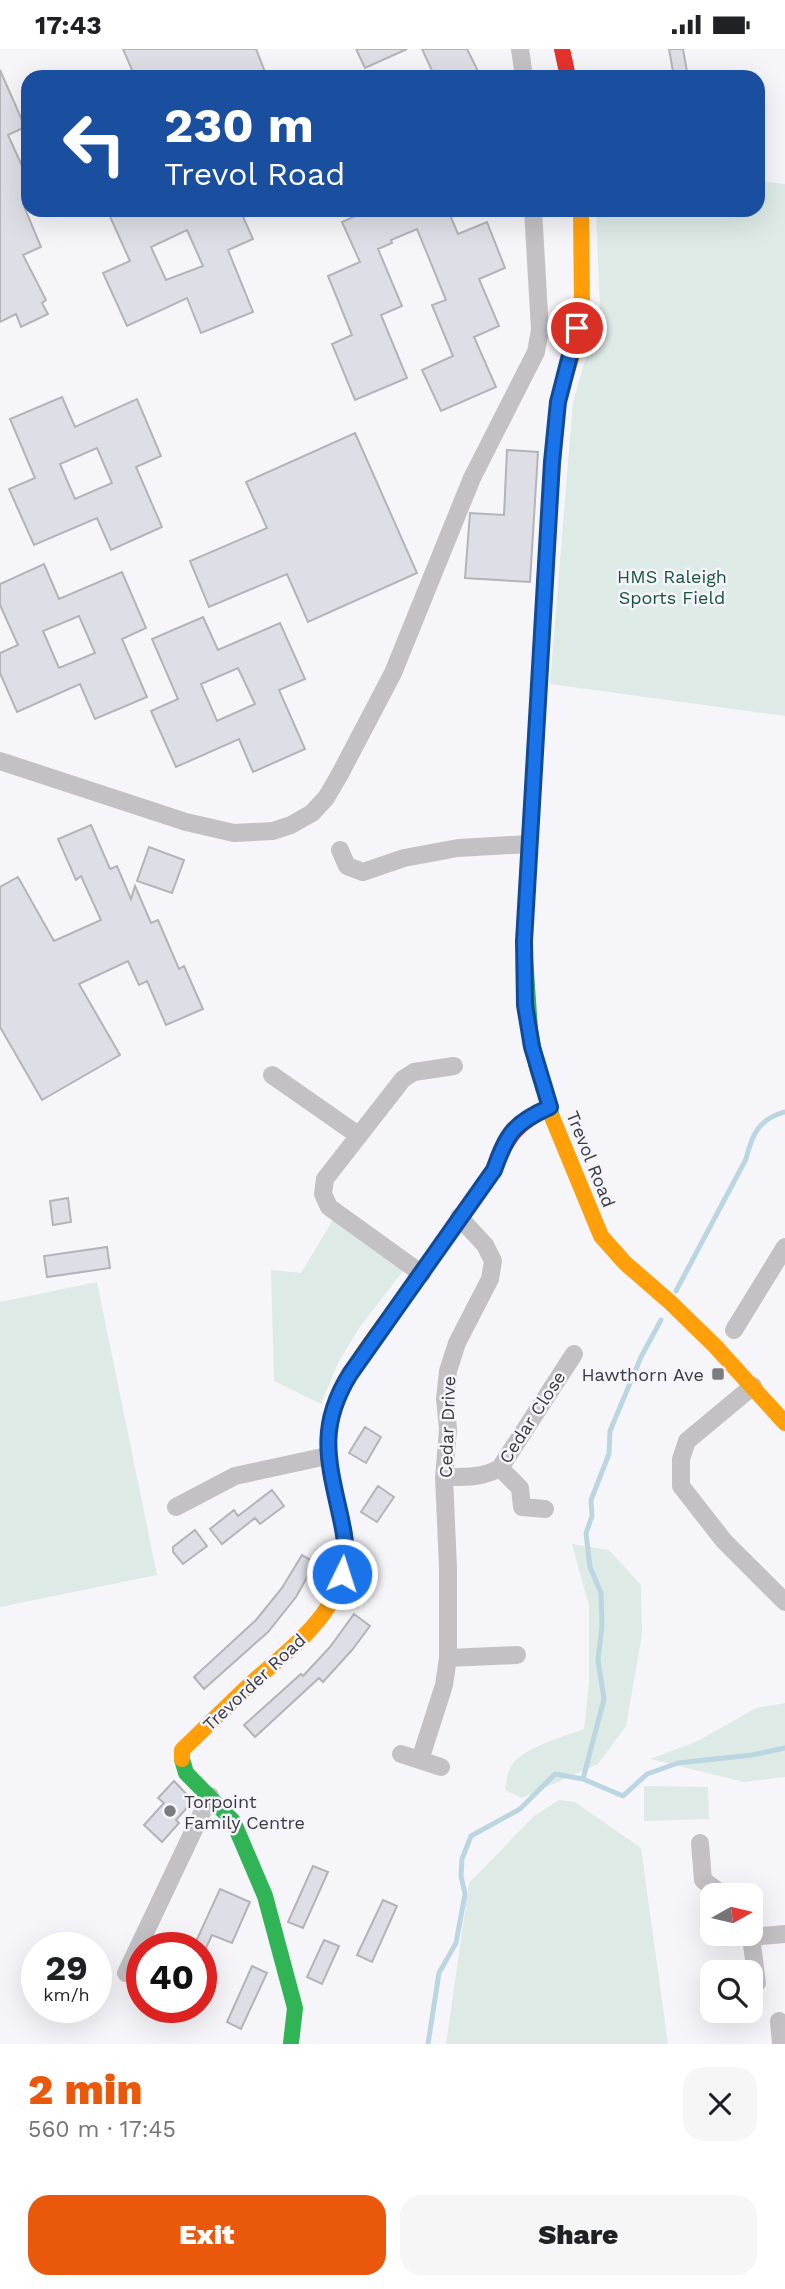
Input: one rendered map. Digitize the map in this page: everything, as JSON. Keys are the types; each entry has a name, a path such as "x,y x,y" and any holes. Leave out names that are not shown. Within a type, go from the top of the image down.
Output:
{"street":[{"path":"520,49 523,70"},
{"path":"562,49 566,70"},
{"path":"0,761 186,822 234,833 272,831 291,825 312,813 326,798 340,774 393,673 472,478 536,352 540,330 533,217"},
{"name":"Trevol Road","path":"581,217 582,305 573,352 558,402 552,462 529,844 524,941 525,1005 532,1047 550,1107 601,1236 615,1255 670,1302 753,1386 785,1423"},
{"path":"340,850 347,866 363,872 404,858 458,848 529,844"},
{"path":"422,1274 329,1207 323,1194 325,1178 403,1079 414,1073 454,1066"},
{"path":"272,1075 358,1135"},
{"name":"Trevorder Road","path":"210,1796 187,1773 182,1761 182,1749 314,1626 332,1601 340,1582 346,1561 344,1534 327,1456 332,1412 348,1378 494,1170 499,1154 515,1126 527,1117 550,1107"},
{"name":"Cedar Drive","path":"420,1760 444,1685 448,1658 444,1478 448,1429 445,1399 448,1371 457,1343 490,1279 493,1261 485,1245 459,1217"},
{"path":"734,1330 785,1247"},
{"name":"Cedar Close","path":"444,1478 475,1478 489,1475 500,1468 574,1354"},
{"path":"753,1386 687,1441 681,1459 681,1486 724,1541 785,1602"},
{"path":"176,1507 235,1476 327,1456"},
{"path":"500,1468 520,1488 522,1507 545,1509"},
{"path":"448,1658 517,1655"},
{"path":"401,1754 441,1767"},
{"path":"145,1932 210,1796 233,1821 265,1896 295,2008 291,2043"},
{"path":"700,1843 703,1879 708,1883"},
{"path":"763,1935 785,1934"},
{"path":"779,2021 781,2044"}],"green space":[{"name":"HMS Raleigh Sports Field","path":"765,182 785,184 785,716 550,684 573,402 600,309 596,217 765,217"},
{"path":"333,1220 403,1271 359,1328 338,1363 321,1404 274,1381 271,1270 301,1273"},
{"path":"97,1282 157,1575 0,1607 0,1302"},
{"path":"572,1544 609,1550 641,1585 642,1635 626,1726 598,1764 522,1798 505,1790 509,1770 515,1761 532,1749 584,1729 589,1683 589,1606"},
{"path":"785,1703 785,1777 744,1782 650,1759 698,1741 756,1708"},
{"path":"644,1786 708,1787 709,1819 644,1821"},
{"path":"559,1800 575,1802 641,1848 668,2044 446,2044 469,1883 533,1817"}],"building":[{"path":"123,49 256,49 264,70 132,70"},
{"path":"356,49 407,49 365,68"},
{"path":"422,49 467,49 478,70 432,70"},
{"path":"669,49 683,49 687,70 673,70"},
{"path":"0,70 21,118 21,129 8,135 21,164 21,217 28,217 41,247 23,255 46,300 42,303 48,314 21,327 16,314 0,322"},
{"path":"110,217 243,217 253,239 228,250 253,312 201,333 187,298 127,326 103,273 130,261","holes":["187,230 203,266 166,280 151,247"]},
{"path":"353,217 451,217 458,234 487,222 505,268 479,279 499,326 474,337 496,387 441,411 422,370 453,356 432,305 446,300 417,229 378,249 402,306 381,315 407,378 355,400 332,344 352,335 328,276 360,262 342,222"},
{"path":"62,397 75,427 137,399 161,456 136,467 162,527 111,550 97,518 34,545 9,489 35,478 10,419","holes":["97,448 112,483 75,499 60,464"]},
{"path":"355,433 417,573 308,622 287,574 209,607 190,561 267,528 246,482"},
{"path":"507,450 538,452 530,582 465,578 470,513 504,515"},
{"path":"44,564 59,599 122,572 146,628 122,639 147,697 95,719 80,684 17,712 0,673 0,653 18,645 0,605 0,584","holes":["79,616 95,653 59,668 43,631"]},
{"path":"203,617 218,650 280,623 305,679 279,690 305,749 253,772 239,739 176,767 151,711 178,699 152,639","holes":["238,668 255,704 217,721 201,684"]},
{"path":"91,825 110,869 117,866 131,899 135,886 151,923 158,920 179,969 184,966 203,1009 166,1025 147,981 139,985 128,961 79,984 120,1055 42,1100 0,1027 0,887 18,877 54,941 101,920 81,876 76,880 58,839"},
{"path":"149,847 184,860 172,893 137,881"},
{"path":"68,1198 71,1222 53,1225 50,1201"},
{"path":"107,1247 110,1268 47,1277 44,1256"},
{"path":"365,1427 381,1437 366,1463 349,1453"},
{"path":"378,1486 394,1497 377,1522 361,1512"},
{"path":"272,1490 284,1506 260,1524 255,1518 222,1544 210,1529 234,1510 238,1516"},
{"path":"195,1530 207,1546 183,1564 173,1552 173,1547"},
{"path":"302,1555 315,1563 296,1597 268,1632 204,1689 194,1677 256,1620 282,1588"},
{"path":"354,1614 370,1626 352,1650 323,1682 319,1678 255,1737 244,1725 301,1674 303,1676 330,1647"},
{"name":"Torpoint Family Centre","path":"174,1781 193,1801 176,1820 179,1823 162,1842 144,1825 164,1803 158,1798"},
{"path":"313,1866 328,1872 303,1928 288,1922"},
{"path":"220,1889 250,1902 232,1943 217,1937 217,1932 200,1932"},
{"path":"383,1900 397,1906 372,1962 357,1955"},
{"path":"324,1940 339,1946 322,1984 307,1977"},
{"path":"252,1966 267,1973 241,2029 227,2022"}],"waterway":[{"path":"676,1291 746,1159 754,1135 763,1123 785,1112"},
{"path":"428,2044 439,1973 456,1943 465,1894 461,1876 462,1859 471,1836 520,1809 555,1774 583,1779 604,1699 598,1660 602,1625 601,1593 590,1567 586,1533 592,1516 591,1500 609,1454 610,1431 641,1357 661,1320"},
{"path":"583,1779 623,1796 647,1774 678,1763 752,1755 785,1748"}],"traffic: fast":[{"path":"548,525 524,941 530,1030 537,1068 552,1117"},
{"path":"182,1759 186,1773 233,1821 265,1896 295,2008 291,2043"}],"traffic: slow":[{"path":"548,525 558,402 573,352 582,305 581,217"},
{"path":"552,1117 601,1236 625,1263 715,1346 785,1423"},
{"path":"182,1759 182,1750 299,1641 324,1613 334,1597 342,1580 346,1551 329,1464 328,1440 332,1417 340,1395 363,1353 406,1294"}],"traffic: jam":[{"path":"562,49 566,70"},
{"path":"406,1294 494,1170 514,1132 529,1119 550,1107"}],"place":[{"name":"Hawthorn Ave","path":"718,1374"},
{"name":"Torpoint Family Centre","path":"170,1811"}],"route":[{"path":"342,1574 346,1561 344,1534 327,1456 332,1412 350,1374 494,1170 499,1154 515,1126 527,1117 550,1107 532,1047 525,1005 524,941 552,462 558,402 577,328"}]}
